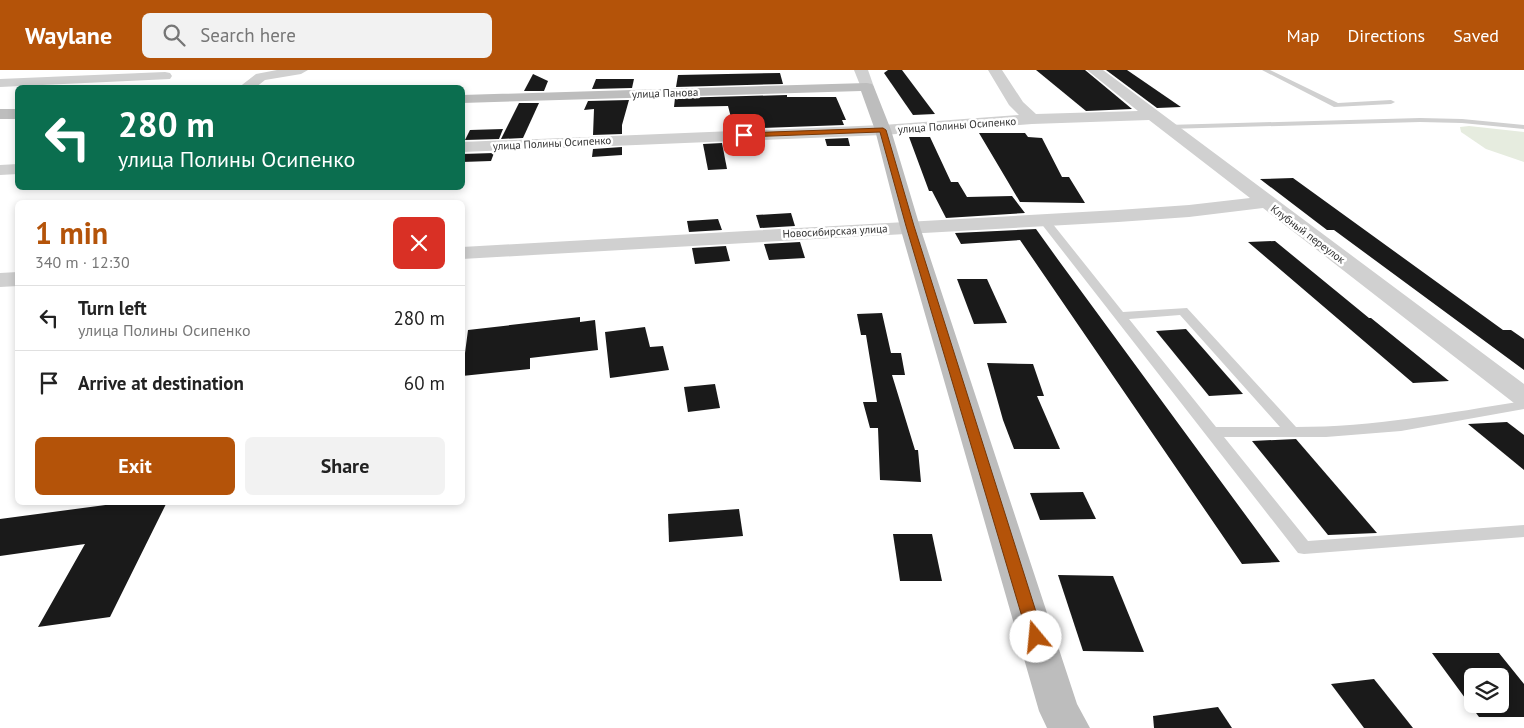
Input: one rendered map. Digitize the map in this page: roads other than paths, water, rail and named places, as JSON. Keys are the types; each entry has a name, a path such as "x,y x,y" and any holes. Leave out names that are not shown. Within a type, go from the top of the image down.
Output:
{"main road":[{"name":"улица Панова","path":"465,99 864,79"},
{"path":"864,79 883,130 910,226 1059,711 1069,728"},
{"path":"0,114 15,114"}],"street":[{"path":"249,85 261,77 274,73 301,70"},
{"path":"995,70 1018,104 1032,119"},
{"name":"Клубный переулок","path":"1094,70 1524,397"},
{"path":"0,82 165,76"},
{"name":"улица Полины Осипенко","path":"465,147 883,130 1032,119 1159,121"},
{"path":"0,170 15,169"},
{"name":"Новосибирская улица","path":"465,253 1189,211 1266,202"},
{"path":"0,280 15,279"}],"lane":[{"path":"1265,70 1337,105 1391,102"},
{"path":"1159,121 1420,120 1462,121 1524,127"},
{"path":"1044,220 1304,548 1524,531"},
{"path":"1120,316 1183,311 1292,432"},
{"path":"1211,432 1326,432 1401,426 1524,405"}]}
